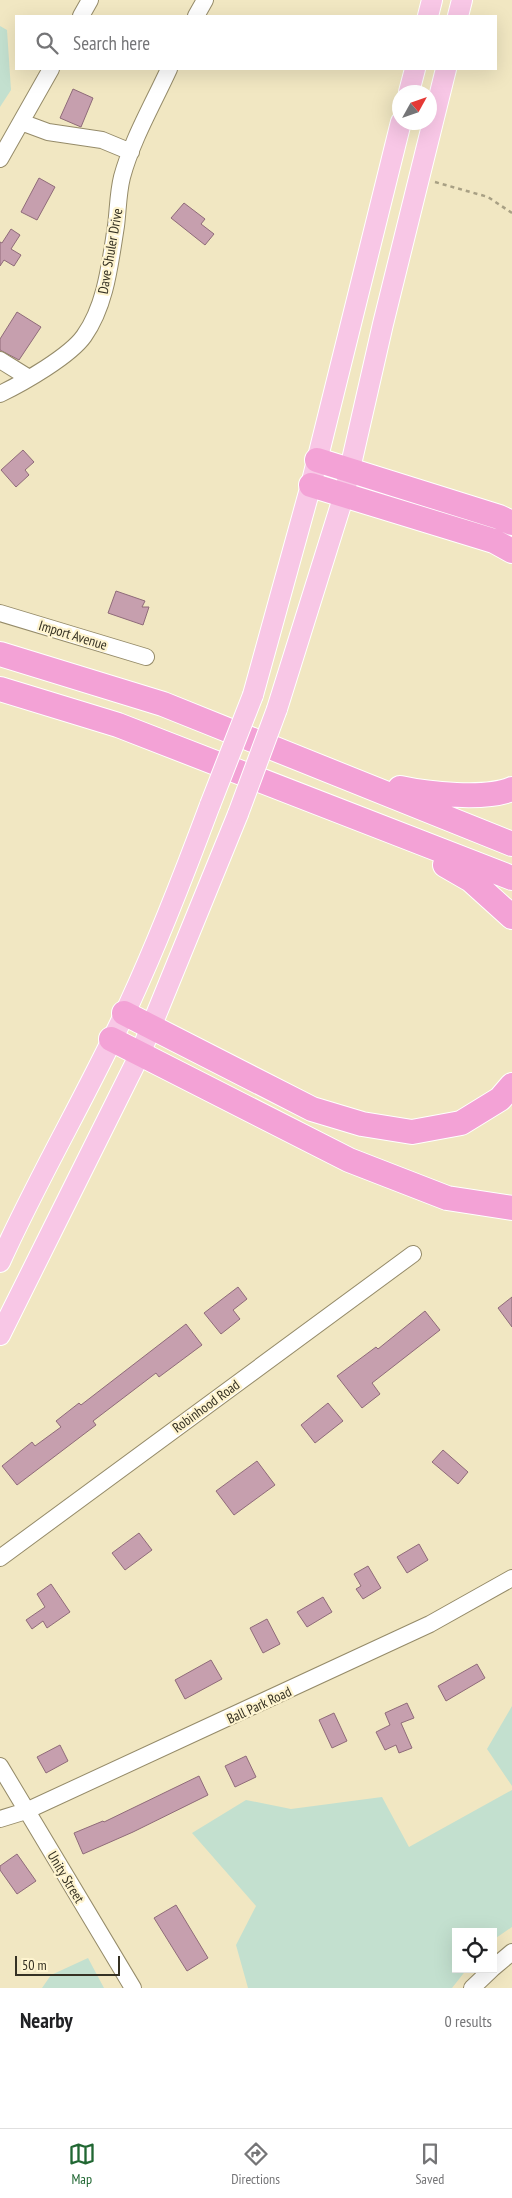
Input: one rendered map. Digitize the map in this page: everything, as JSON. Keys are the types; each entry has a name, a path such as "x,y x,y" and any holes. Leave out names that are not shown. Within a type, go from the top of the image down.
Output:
{"highway":[{"path":"317,460 499,517 512,523"},
{"path":"311,485 494,541 512,551"},
{"path":"0,654 163,704 512,844"},
{"path":"0,688 118,725 512,878"},
{"path":"338,774 422,793 470,795 512,789"},
{"path":"374,824 471,880 512,917"},
{"path":"124,1013 312,1109 362,1124 412,1132 461,1123 500,1100 512,1085"},
{"path":"111,1040 349,1160 447,1198 512,1208"}],"main road":[{"path":"428,15 432,0"},
{"path":"458,15 462,0"},
{"path":"411,85 415,70"},
{"path":"0,1335 152,1027 238,814 277,709 344,495 348,470 446,70"},
{"path":"0,1262 19,1219 111,1040 174,903 253,695 311,485 399,130"}],"street":[{"path":"82,15 90,0"},
{"path":"197,15 205,0"},
{"path":"0,159 50,70"},
{"name":"Dave Shuler Drive","path":"0,394 29,378 66,352 84,337 93,320 100,303 110,264 122,178 131,152 169,70"},
{"path":"21,122 48,132 102,140 131,152"},
{"path":"0,360 29,378"},
{"name":"Import Avenue","path":"0,613 146,657"},
{"name":"Robinhood Road","path":"0,1558 413,1254"},
{"name":"Ball Park Road","path":"0,1819 26,1811 430,1624 512,1578"},
{"name":"Unity Street","path":"0,1767 133,1988"},
{"path":"497,1965 512,1952"},
{"path":"472,1988 488,1973"}],"path":[{"path":"419,178 488,197 512,213"}],"green space":[{"path":"0,26 7,30 11,90 0,107"},
{"path":"512,1706 512,1786 487,1749"},
{"path":"512,1790 512,1927 497,1937 497,1928 452,1928 452,1973 464,1973 452,1988 248,1988 236,1945 256,1906 192,1833 246,1800 291,1809 382,1797 409,1847"},
{"path":"88,1958 104,1988 42,1988 51,1975"}],"building":[{"path":"73,89 93,98 81,127 60,118"},
{"path":"39,178 55,187 37,220 21,212"},
{"path":"184,203 205,219 201,224 214,234 205,245 171,218"},
{"path":"11,229 20,235 11,249 21,255 14,266 4,260 0,266 0,242 2,243"},
{"path":"17,312 41,327 19,360 0,350 0,339"},
{"path":"23,450 34,462 25,470 29,475 16,487 1,470"},
{"path":"116,591 145,601 142,607 149,607 143,625 108,613"},
{"path":"238,1287 247,1299 233,1310 240,1319 221,1334 204,1313"},
{"path":"512,1297 512,1327 498,1308"},
{"path":"425,1311 440,1330 372,1383 380,1394 362,1408 337,1376 376,1347 378,1349"},
{"path":"186,1324 202,1345 159,1377 156,1373 93,1421 96,1425 17,1485 2,1466 32,1442 35,1446 61,1427 56,1421 79,1403 81,1405"},
{"path":"328,1403 343,1421 315,1443 301,1425"},
{"path":"443,1450 468,1472 458,1484 432,1462"},
{"path":"257,1461 275,1485 234,1515 216,1491"},
{"path":"139,1533 152,1550 125,1570 112,1553"},
{"path":"419,1544 428,1560 407,1573 397,1557"},
{"path":"368,1566 381,1588 363,1599 356,1589 361,1586 354,1574"},
{"path":"51,1584 70,1612 47,1628 43,1621 32,1629 26,1620 45,1607 37,1594"},
{"path":"323,1597 332,1612 307,1627 297,1612"},
{"path":"267,1619 280,1644 263,1653 250,1628"},
{"path":"211,1660 222,1679 185,1699 175,1680"},
{"path":"477,1664 485,1678 446,1701 438,1686"},
{"path":"407,1703 414,1718 401,1723 412,1748 399,1753 396,1745 385,1750 376,1732 390,1725 385,1713"},
{"path":"334,1713 347,1741 332,1748 319,1720"},
{"path":"60,1745 68,1761 46,1773 37,1757"},
{"path":"246,1756 256,1777 235,1787 225,1766"},
{"path":"199,1776 208,1795 83,1854 74,1833 104,1822"},
{"path":"17,1854 36,1881 17,1894 0,1870 0,1866"},
{"path":"176,1905 208,1958 187,1971 154,1918"}]}
